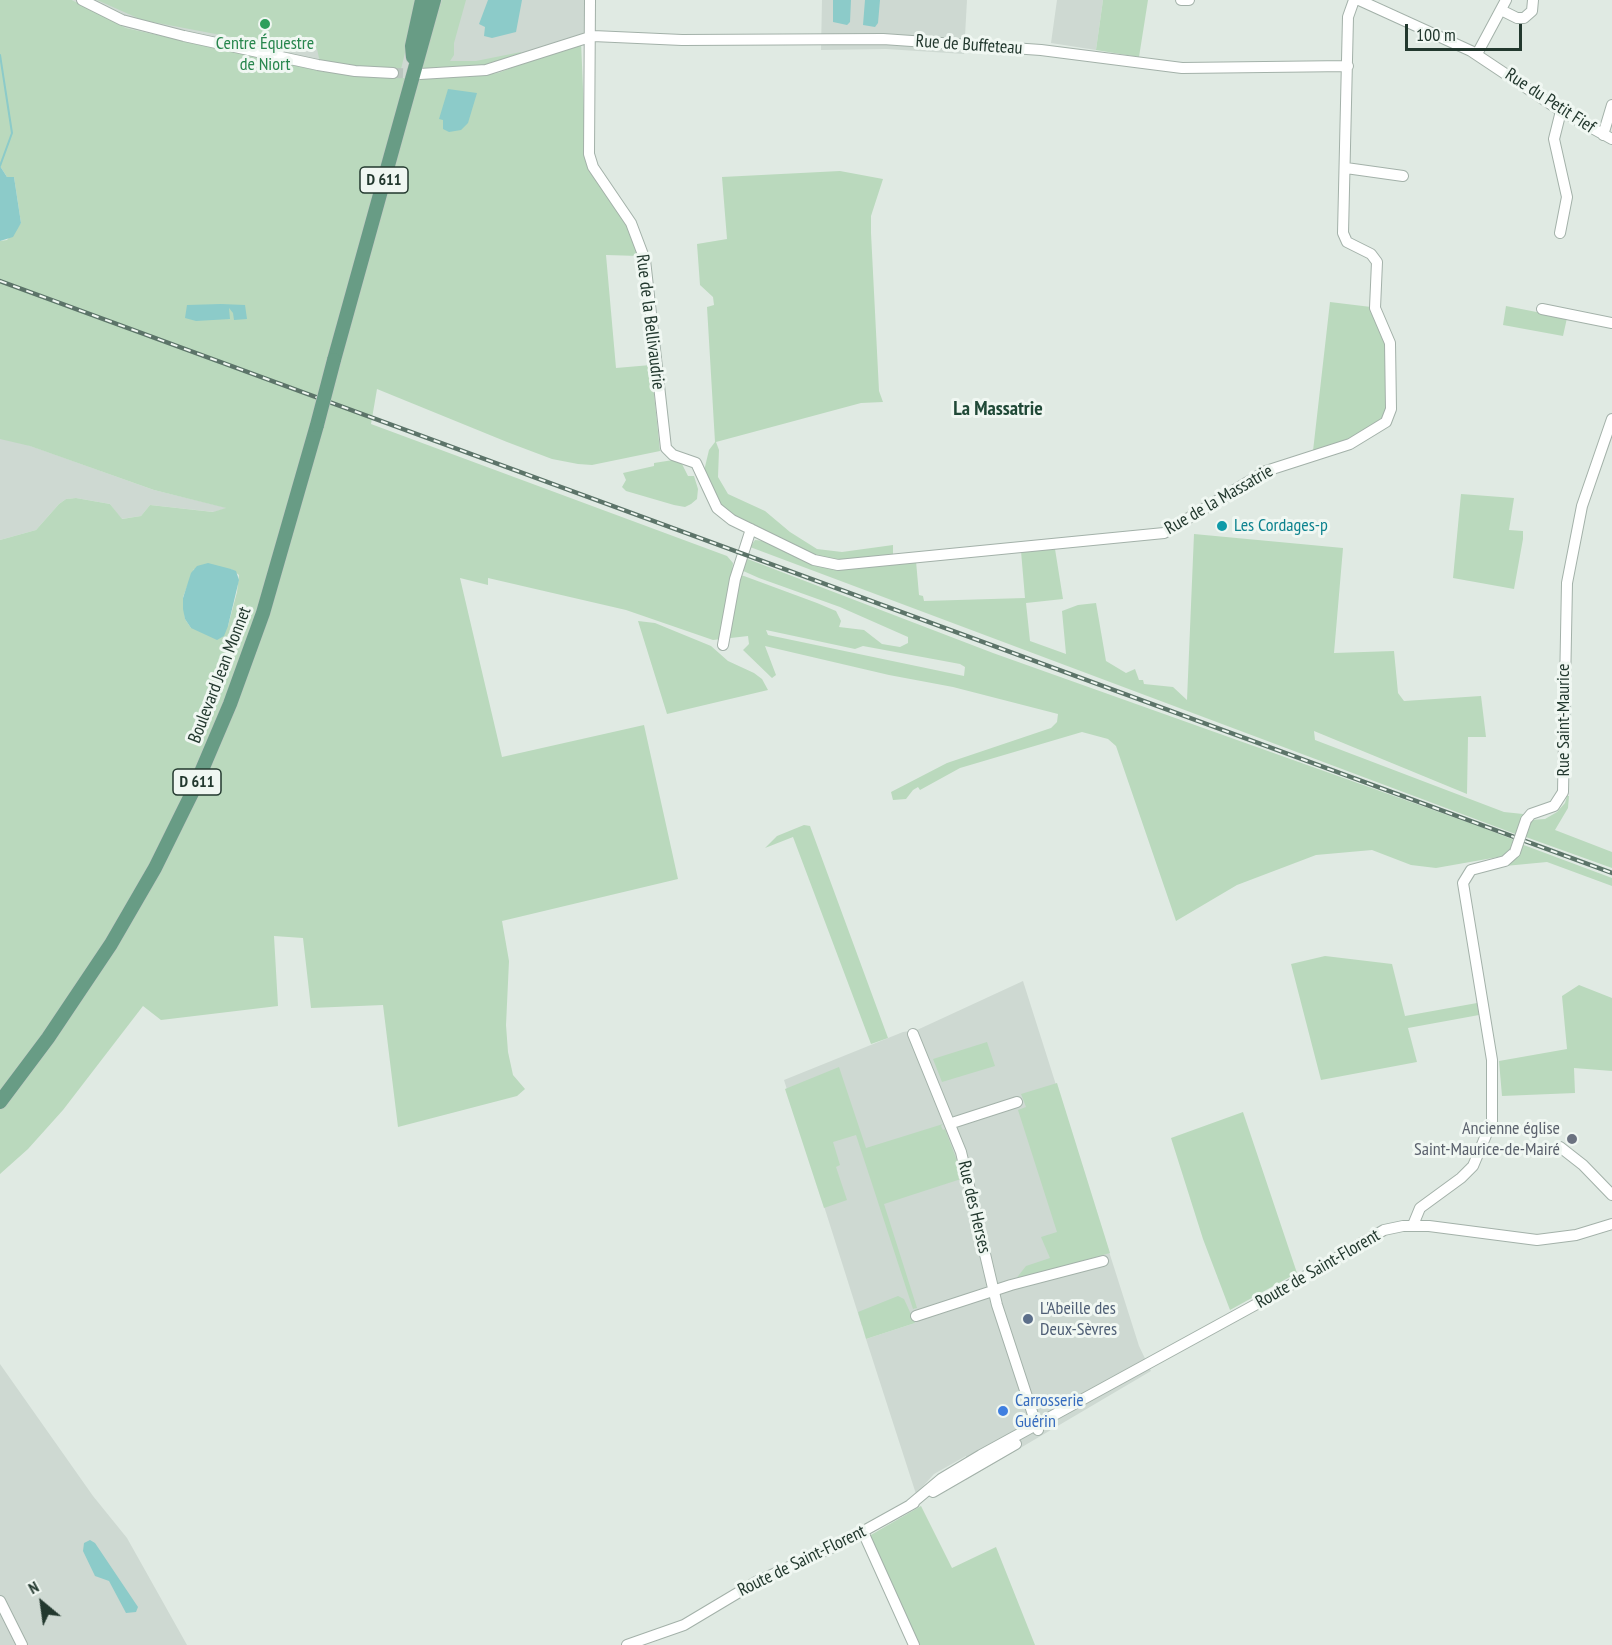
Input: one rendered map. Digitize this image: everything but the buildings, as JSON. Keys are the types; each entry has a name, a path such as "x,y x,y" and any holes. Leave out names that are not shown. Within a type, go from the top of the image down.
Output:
{"main road":[{"path":"413,57 412,46 422,0"},
{"name":"D 611","path":"332,360 429,0"},
{"name":"D 611","path":"314,424 434,0"},
{"name":"Boulevard Jean Monnet","path":"0,1094 61,1012 107,942 150,866 189,789 234,681 258,611 314,424"},
{"name":"Boulevard Jean Monnet","path":"0,1102 48,1038 111,944 141,894 188,801 247,661 314,424"}],"street":[{"path":"82,0 122,20 184,36 318,65 355,71 393,73"},
{"name":"Rue de la Bellivaudrie","path":"590,0 589,154 594,167 631,223 645,260 666,448 673,455 696,463 717,508 732,520 751,529"},
{"path":"1181,0 1189,0"},
{"name":"Rue de la Massatrie","path":"751,529 814,560 838,565 1159,534 1171,530 1266,471 1350,444 1375,431 1386,422 1391,409 1390,343 1375,308 1377,262 1371,254 1347,242 1344,237 1348,17 1354,0"},
{"name":"Rue du Petit Fief","path":"1359,0 1477,54 1561,111 1607,137"},
{"path":"1477,54 1503,5 1516,18 1524,18 1532,11 1533,0"},
{"name":"Rue de Buffeteau","path":"420,74 486,70 589,37 682,40 883,39 1041,50 1182,68 1348,66"},
{"path":"1607,137 1612,105"},
{"path":"1560,233 1567,197 1554,139 1561,111"},
{"path":"1346,168 1403,176"},
{"path":"1542,309 1612,323"},
{"name":"Rue Saint-Maurice","path":"1413,1225 1414,1217 1424,1204 1461,1178 1473,1166 1492,1121 1492,1060 1463,883 1471,870 1505,861 1515,852 1526,820 1531,814 1554,806 1563,792 1567,583 1582,506 1612,418"},
{"path":"723,640 735,579 751,529"},
{"name":"Rue des Herses","path":"913,1034 952,1123 964,1161 994,1290 1037,1427"},
{"path":"952,1123 1017,1102"},
{"path":"1560,1147 1612,1195"},
{"name":"Route de Saint-Florent","path":"627,1645 684,1625 756,1582 863,1532 1081,1400 1275,1294 1373,1235 1393,1227 1413,1225 1537,1240 1576,1235 1612,1224"},
{"path":"916,1316 994,1290 1103,1261"},
{"path":"863,1532 914,1645"},
{"path":"0,1601 22,1645"}],"shaded area":[{"path":"72,0 595,0 593,16 581,41 498,73 420,79 325,72 126,28"},
{"path":"822,0 967,0 964,54 886,49 821,50"},
{"path":"1057,0 1103,0 1096,50 1051,43"},
{"path":"0,435 154,490 228,508 214,512 150,505 141,516 121,519 110,504 76,498 66,499 36,530 0,540"},
{"path":"1023,981 1139,1346 1151,1371 966,1480 966,1456 934,1474 916,1494 866,1339 915,1323 862,1326 784,1080 903,1032 917,1030"},
{"path":"0,1364 93,1496 127,1538 187,1645 0,1645"}],"green space":[{"path":"0,0 72,0 126,28 325,72 317,49 306,45 284,47 142,20 97,0 418,0 401,69 386,69 388,77 420,79 498,73 581,41 586,161 623,217 639,256 606,255 616,368 651,365 660,451 592,465 552,459 377,389 371,424 727,556 733,563 731,582 739,575 744,576 817,603 836,611 841,621 839,627 864,630 882,644 900,647 908,643 908,637 840,607 741,570 745,558 993,653 1517,841 1512,850 1504,856 1436,868 1411,865 1372,850 1316,855 1237,885 1176,921 1116,746 1108,739 1082,732 960,768 920,790 918,787 906,799 893,800 891,792 947,763 1051,728 1057,722 1058,714 953,687 889,675 765,646 776,675 772,678 743,650 749,644 748,636 713,640 626,610 488,578 488,585 460,578 502,757 644,725 678,879 502,921 509,961 506,1025 508,1052 513,1075 525,1089 517,1096 398,1127 383,1005 311,1008 303,938 274,936 278,1006 161,1020 143,1006 63,1110 28,1149 0,1174 0,540 36,530 66,499 76,498 110,504 122,519 141,516 150,505 213,512 226,508 154,490 30,446 0,439 0,241 7,240 21,223 14,177 7,177 0,166","holes":["194,569 231,569 239,575 228,626 191,628 185,619 183,597","766,630 855,649 863,646 960,664 965,667 964,676 768,635"]},
{"path":"442,0 466,0 454,43 454,55 450,61 476,61 521,52 519,58 497,65 419,70"},
{"path":"1103,0 1148,0 1139,57 1096,50"},
{"path":"840,171 883,179 871,216 871,233 879,391 883,402 861,403 716,442 719,450 718,477 728,494 765,511 790,532 817,549 842,552 893,545 893,554 916,561 919,595 923,596 924,601 1025,598 1021,551 1055,549 1063,599 1026,603 1030,641 1066,654 1062,611 1078,605 1096,603 1106,661 1126,673 1135,669 1139,680 1143,680 1144,684 1173,687 1187,700 1194,534 1343,548 1334,653 1394,651 1398,693 1404,701 1481,696 1486,737 1468,737 1467,794 1314,731 1315,740 1504,812 1523,814 1526,816 1518,835 750,547 755,540 765,541 719,508 704,471 709,450 715,442 707,307 714,305 713,297 700,285 697,244 727,239 722,177"},
{"path":"1330,302 1371,307 1385,341 1389,399 1381,421 1355,438 1313,451"},
{"path":"1506,306 1567,318 1563,336 1503,325"},
{"path":"673,460 682,464 688,476 694,476 698,489 697,499 691,504 685,507 674,505 626,491 622,487 626,480 623,473 654,466 654,463"},
{"path":"1461,494 1514,498 1509,530 1523,531 1523,539 1514,589 1453,578"},
{"path":"638,621 655,623 711,646 728,661 762,679 768,690 667,714"},
{"path":"1569,796 1568,808 1555,830 1612,852 1612,868 1523,836 1530,820 1545,819 1557,812 1565,803"},
{"path":"804,825 810,826 888,1038 871,1044 793,837 765,848 777,836"},
{"path":"1521,844 1612,878 1612,886 1547,862 1505,866"},
{"path":"1325,956 1392,964 1405,1016 1477,1003 1479,1015 1408,1028 1417,1062 1321,1080 1291,964"},
{"path":"1579,985 1612,998 1612,1071 1574,1068 1575,1093 1502,1096 1499,1061 1567,1049 1562,996"},
{"path":"987,1042 995,1066 942,1082 933,1059"},
{"path":"839,1067 866,1148 943,1124 941,1126 943,1130 945,1129 956,1158 961,1179 884,1204 917,1308 913,1309 856,1135 833,1142 840,1165 836,1167 847,1200 824,1208 785,1089"},
{"path":"1057,1083 1110,1253 1015,1280 1026,1266 1050,1258 1041,1237 1057,1232 1018,1110 1026,1107 1021,1094"},
{"path":"1243,1112 1297,1273 1230,1310 1203,1239 1171,1138"},
{"path":"898,1296 904,1299 915,1323 866,1339 858,1312"},
{"path":"921,1506 952,1568 996,1547 1035,1645 920,1645 869,1536"}],"water":[{"path":"488,0 522,0 516,32 492,38 484,36 485,27 479,24"},
{"path":"833,0 851,0 850,22 847,25 833,22"},
{"path":"865,0 880,0 878,23 875,27 863,25"},
{"path":"448,89 477,93 468,123 461,130 449,132 443,129 443,120 439,119"},
{"path":"0,166 7,177 14,177 21,223 13,237 0,241"},
{"path":"187,305 245,305 247,319 234,320 229,308 230,319 196,321 185,318"},
{"path":"208,563 236,571 239,580 228,626 224,636 217,640 191,628 185,619 183,609 183,598 191,573 197,566"},
{"path":"90,1540 95,1543 138,1607 136,1612 126,1613 109,1581 95,1576 83,1551 84,1543"}],"waterway":[{"path":"0,55 12,133 0,166"}],"tunnel":[{"path":"393,73 420,74"}],"railway":[{"path":"0,281 1612,873"}],"place":[{"name":"Centre Équestre de Niort","path":"265,24"},
{"name":"Les Cordages-p","path":"1222,526"},
{"name":"Ancienne église Saint-Maurice-de-Mairé","path":"1572,1139"},
{"name":"L'Abeille des Deux-Sèvres","path":"1028,1319"},
{"name":"Carrosserie Guérin","path":"1003,1411"}],"district":[{"name":"La Massatrie","path":"998,409"}]}
